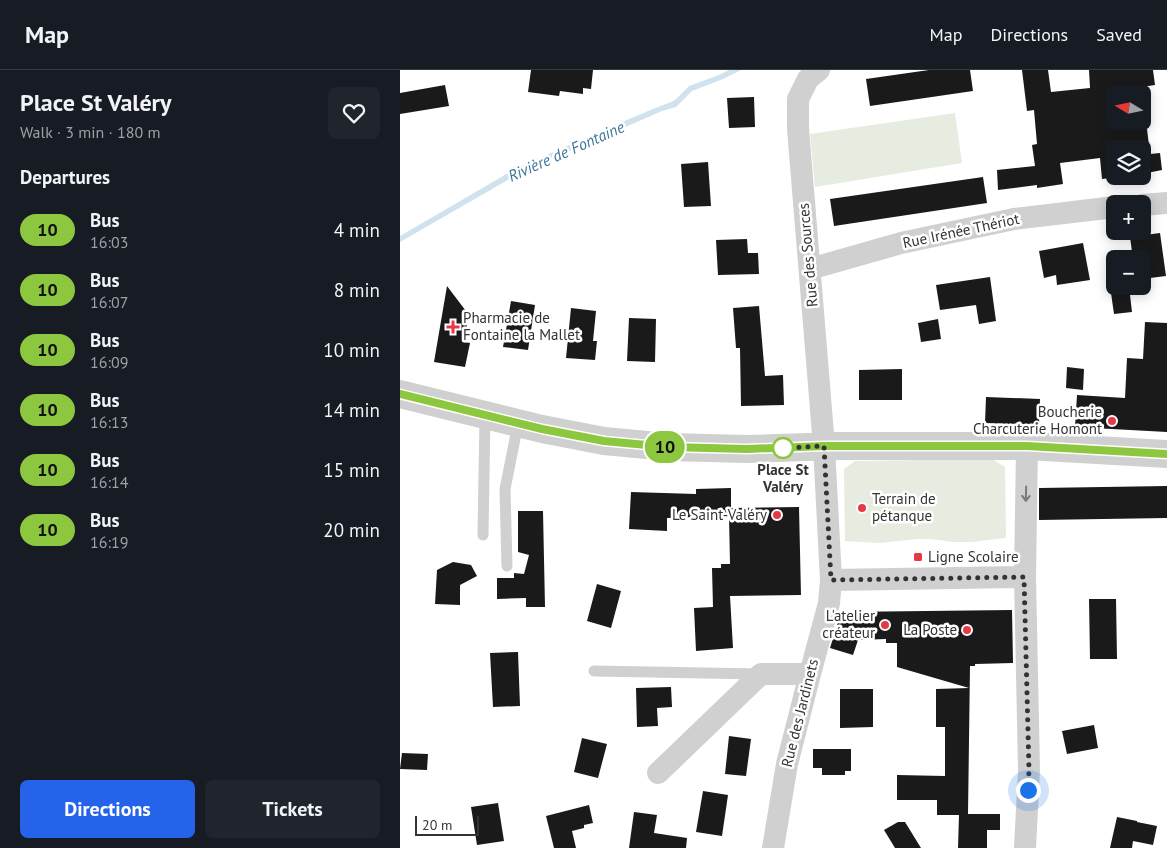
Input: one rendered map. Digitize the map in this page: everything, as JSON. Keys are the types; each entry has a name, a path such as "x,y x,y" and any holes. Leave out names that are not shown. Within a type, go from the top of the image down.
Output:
{"street":[{"name":"Rue des Sources","path":"819,70 808,79 798,99 798,129 824,446 831,580"},
{"path":"1151,204 1167,203"},
{"name":"Rue Irénée Thériot","path":"810,269 901,243 1014,219 1106,208"},
{"path":"400,394 542,429 604,441 668,447 747,449 824,446 1027,446 1167,454"},
{"path":"1025,848 1029,770 1024,577 1027,446"},
{"path":"831,580 1024,577"},
{"name":"Rue des Jardinets","path":"773,848 787,764 829,603 831,580"},
{"path":"658,773 761,674 810,674"}],"lane":[{"path":"483,535 485,416"},
{"path":"508,566 505,489 518,424"},
{"path":"594,671 761,674"}],"shaded area":[{"path":"955,113 962,163 815,187 810,134"},
{"path":"992,459 1005,467 1006,538 972,542 930,539 880,543 845,541 844,469 855,461"}],"water":[{"name":"Rivière de Fontaine","path":"729,70 741,70 692,91 676,107 662,111 520,173 400,242 400,236 517,168 671,102 689,86"}],"building":[{"path":"531,70 593,70 591,89 583,88 583,94 560,91 559,96 528,92"},
{"path":"929,70 970,70 973,91 870,106 866,79"},
{"path":"1022,70 1048,70 1051,92 1090,88 1089,70 1153,70 1155,85 1106,85 1106,130 1147,130 1148,140 1106,140 1106,178 1102,179 1100,158 1060,163 1063,184 1037,188 1037,185 998,190 997,170 1035,166 1032,145 1037,144 1034,110 1027,111"},
{"path":"445,85 449,106 400,114 400,93"},
{"path":"754,97 755,127 729,128 727,98"},
{"path":"1160,153 1162,170 1151,172 1151,154"},
{"path":"708,162 711,206 684,207 681,164"},
{"path":"983,177 987,203 834,226 830,199"},
{"path":"1160,233 1166,276 1151,278 1151,250 1132,250 1130,240 1151,240 1151,234"},
{"path":"747,239 748,253 758,253 759,274 718,275 716,240"},
{"path":"1083,243 1090,280 1057,285 1056,275 1044,278 1039,251"},
{"path":"990,277 996,321 979,324 976,305 940,310 936,285"},
{"name":"Pharmacie de Fontaine la Mallet","path":"447,286 469,315 464,342 470,343 465,367 434,362"},
{"path":"1111,295 1130,295 1132,312 1114,314"},
{"path":"511,301 535,305 528,350 503,347"},
{"path":"759,306 765,376 783,375 784,405 741,406 740,348 736,348 733,308"},
{"path":"571,308 596,311 593,341 597,341 595,360 566,358"},
{"path":"629,318 656,319 655,362 627,361"},
{"path":"938,319 941,339 921,342 918,323"},
{"path":"1145,322 1167,323 1167,432 1075,427 1077,395 1125,398 1127,358 1143,359"},
{"path":"1067,367 1084,369 1083,390 1066,388"},
{"path":"902,369 902,400 859,400 859,370"},
{"path":"986,397 1040,399 1039,425 985,423"},
{"path":"1167,486 1167,518 1039,520 1039,488"},
{"path":"731,488 731,508 799,507 801,595 730,596 733,648 696,651 694,608 713,607 712,568 721,568 721,564 730,564 729,516 667,518 667,531 629,529 631,492 696,494 696,489"},
{"path":"518,511 543,511 545,607 526,607 526,598 497,599 497,578 514,578 514,573 524,574 529,555 518,552"},
{"path":"453,562 471,565 477,576 460,585 460,605 435,604 437,570"},
{"path":"597,584 621,591 611,628 587,621"},
{"path":"1089,599 1116,599 1117,659 1090,659"},
{"path":"1012,610 1013,663 975,664 975,666 970,666 968,814 1000,814 1000,830 987,830 987,848 958,848 959,815 937,815 937,800 897,800 897,775 945,776 945,727 936,727 936,689 969,688 897,667 897,643 886,643 886,639 858,640 853,655 830,648 841,612"},
{"path":"518,652 520,706 493,707 490,653"},
{"path":"671,687 672,707 657,708 658,726 637,727 636,688"},
{"path":"840,689 873,689 873,727 840,728"},
{"path":"1094,725 1098,748 1067,754 1062,731"},
{"path":"729,736 751,739 746,776 725,774"},
{"path":"582,738 607,744 598,778 574,772"},
{"path":"813,749 851,749 851,771 845,771 845,775 822,775 822,768 813,768"},
{"path":"402,753 428,754 427,770 400,769"},
{"path":"703,791 728,795 722,836 696,832"},
{"path":"498,803 504,841 477,845 471,807"},
{"path":"589,805 593,823 572,831 576,848 554,848 546,816"},
{"path":"634,812 657,815 654,833 687,838 686,848 629,848"},
{"path":"1117,817 1157,826 1153,845 1133,841 1132,848 1110,848"},
{"path":"898,822 905,822 921,848 895,848 884,830"}],"bus line":[{"name":"10","path":"400,394 542,429 604,441 668,447 747,449 824,446 1027,446 1167,454"}],"place":[{"name":"Pharmacie de Fontaine la Mallet","path":"453,327"},
{"name":"Boucherie Charcuterie Homont","path":"1112,421"},
{"name":"Place St Valéry","path":"783,448"},
{"name":"Terrain de pétanque","path":"862,508"},
{"name":"Le Saint-Valéry","path":"777,515"},
{"name":"Ligne Scolaire","path":"918,557"},
{"name":"L'atelier créateur","path":"885,625"},
{"name":"La Poste","path":"967,630"}],"route":[{"path":"783,448 824,446 831,580 1024,577 1028,790"}]}
